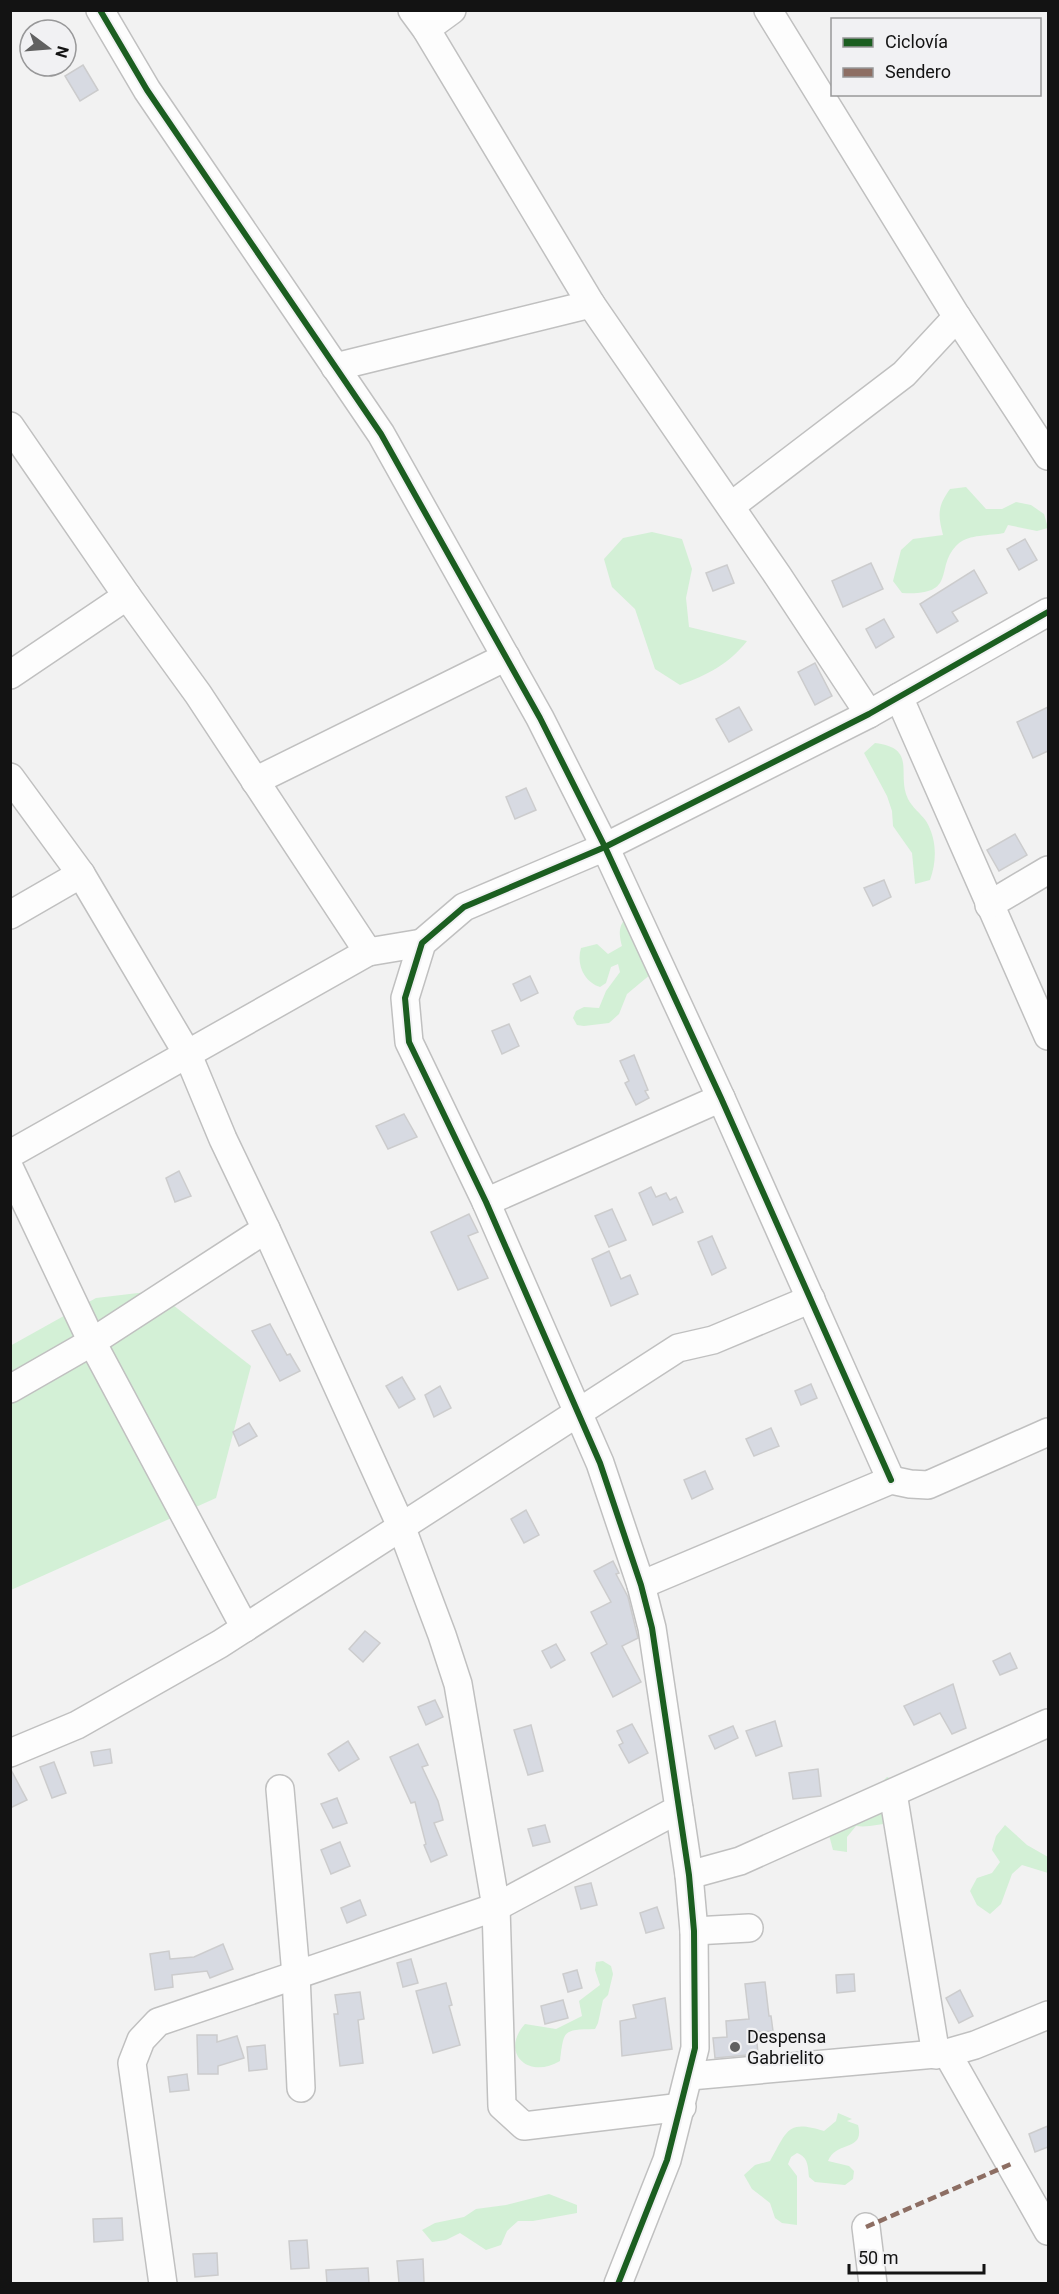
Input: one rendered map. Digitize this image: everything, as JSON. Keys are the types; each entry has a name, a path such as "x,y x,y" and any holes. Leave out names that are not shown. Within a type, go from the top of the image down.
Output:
{"street":[{"path":"100,10 147,90 381,434 540,718 605,847 721,1098 891,1480"},
{"path":"452,10 419,20 591,304 869,714"},
{"path":"768,10 957,317 1048,456"},
{"path":"335,367 591,304"},
{"path":"730,506 904,374 957,317"},
{"path":"10,426 127,596 198,694 368,952"},
{"path":"10,675 127,596"},
{"path":"10,1154 368,952 422,943 464,907 605,847 869,714 1048,612"},
{"path":"255,781 506,657"},
{"path":"899,697 1048,1036"},
{"path":"10,777 81,873 188,1055 223,1139 401,1526 455,1675 496,1907 502,2106 524,2126 682,2107"},
{"path":"989,905 1048,870"},
{"path":"10,915 81,873"},
{"path":"422,943 405,998 409,1042 486,1202 600,1463 641,1585 652,1628 689,1875 694,1931 695,2048 690,2076 667,2160 618,2283"},
{"path":"486,1202 721,1098"},
{"path":"10,1169 92,1342 245,1628"},
{"path":"10,1389 92,1342 266,1229"},
{"path":"10,1753 77,1725 245,1628 684,1346 713,1340 811,1299"},
{"path":"641,1585 891,1480 928,1485 1046,1441"},
{"path":"689,1875 740,1861 1048,1723"},
{"path":"280,1789 296,1975 301,2088"},
{"path":"893,1793 941,2054 1048,2231"},
{"path":"163,2283 132,2063 141,2040 158,2022 496,1907 679,1809"},
{"path":"694,1931 749,1928"},
{"path":"690,2076 941,2054 975,2045 1048,2015"},
{"path":"866,2227 873,2283"}],"green space":[{"path":"966,487 986,509 1002,509 1016,502 1031,505 1044,514 1048,528 1037,531 1008,525 1004,533 974,537 963,541 951,553 939,585 932,590 920,593 902,593 893,581 901,550 913,539 943,535 940,516 943,501 950,489"},
{"path":"652,532 682,539 692,569 686,598 689,627 747,641 717,668 680,685 655,669 635,609 612,587 604,559 623,538"},
{"path":"875,743 897,750 901,756 908,799 930,828 935,858 930,880 915,884 912,853 893,826 892,811 887,796 864,753"},
{"path":"626,918 651,974 627,994 619,1014 609,1023 577,1025 573,1018 576,1011 584,1007 599,1008 606,991 620,972 618,964 611,967 606,983 600,987 594,985 583,972 580,960 581,948 597,944 608,954 622,946 620,931"},
{"path":"155,1291 251,1366 216,1498 11,1590 10,1346 96,1298"},
{"path":"887,1777 901,1782 910,1795 907,1808 897,1824 856,1826 847,1837 847,1852 833,1850 829,1835"},
{"path":"1005,1825 1027,1845 1048,1857 1048,1873 1022,1865 1012,1874 1001,1904 990,1914 977,1905 970,1891 977,1878 992,1873 1000,1862 992,1850 996,1836"},
{"path":"603,1961 611,1966 613,1974 595,2029 567,2033 564,2037 560,2061 549,2066 528,2065 521,2060 516,2053 515,2045 525,2024 556,2029 582,2016 579,2001 600,1985 595,1970 596,1962"},
{"path":"838,2113 852,2119 847,2121 858,2125 858,2139 837,2150 828,2161 849,2166 854,2171 853,2179 845,2185 815,2182 809,2177 805,2159 797,2153 791,2157 788,2164 797,2176 797,2225 782,2223 775,2218 770,2203 752,2189 744,2175 755,2165 770,2161 780,2142 790,2130 802,2126 824,2131 836,2121"},
{"path":"549,2194 577,2205 577,2213 533,2221 518,2221 507,2231 501,2245 486,2250 460,2233 446,2240 432,2242 422,2230 435,2223 464,2217 476,2209 506,2205"}],"building":[{"path":"83,65 98,90 80,101 66,78 78,78 78,68"},
{"path":"1025,539 1037,560 1019,570 1007,549"},
{"path":"871,563 883,589 843,607 832,581"},
{"path":"727,565 734,583 713,591 706,573"},
{"path":"974,570 987,593 952,612 958,621 937,633 920,604"},
{"path":"884,619 894,637 876,648 866,629"},
{"path":"815,663 832,696 815,705 798,672"},
{"path":"739,707 752,730 729,742 716,719"},
{"path":"1048,707 1048,751 1033,758 1017,722"},
{"path":"526,788 536,810 515,819 506,797"},
{"path":"1015,834 1027,855 999,871 987,850"},
{"path":"884,880 891,897 873,906 864,888"},
{"path":"530,976 538,993 521,1001 513,984"},
{"path":"509,1024 519,1046 502,1054 492,1031"},
{"path":"634,1055 649,1098 636,1105 625,1083 629,1081 620,1061"},
{"path":"404,1114 417,1137 388,1149 376,1126"},
{"path":"179,1171 191,1196 175,1202 166,1178"},
{"path":"651,1187 656,1197 666,1193 670,1200 676,1197 683,1212 653,1225 639,1193"},
{"path":"612,1209 626,1240 609,1247 595,1216"},
{"path":"469,1214 478,1232 468,1236 488,1278 458,1290 431,1232"},
{"path":"712,1236 726,1268 712,1275 698,1242"},
{"path":"609,1251 621,1279 630,1275 638,1294 611,1306 592,1259"},
{"path":"270,1324 287,1355 290,1354 300,1371 280,1381 252,1331"},
{"path":"402,1377 415,1399 399,1408 386,1386"},
{"path":"811,1384 817,1398 801,1405 795,1391"},
{"path":"440,1386 451,1408 434,1417 425,1395"},
{"path":"249,1423 257,1436 239,1446 233,1432"},
{"path":"771,1428 779,1446 754,1456 746,1439"},
{"path":"705,1471 713,1489 692,1499 684,1480"},
{"path":"526,1510 539,1535 524,1543 511,1519"},
{"path":"613,1561 619,1573 616,1574 628,1597 638,1638 622,1646 641,1682 613,1697 591,1653 607,1644 591,1612 611,1602 594,1571"},
{"path":"365,1631 380,1643 363,1662 349,1649"},
{"path":"556,1644 565,1660 551,1668 542,1651"},
{"path":"1010,1653 1017,1668 1000,1675 993,1661"},
{"path":"953,1684 966,1728 952,1734 940,1713 914,1725 904,1706"},
{"path":"435,1700 443,1717 426,1725 418,1707"},
{"path":"775,1721 782,1746 756,1756 746,1731"},
{"path":"632,1724 648,1753 629,1763 619,1745 623,1743 617,1731"},
{"path":"531,1725 543,1771 528,1775 514,1730"},
{"path":"733,1726 738,1738 715,1749 709,1736"},
{"path":"348,1741 359,1759 339,1771 328,1754"},
{"path":"418,1744 428,1765 422,1767 438,1801 443,1820 434,1823 447,1855 431,1862 424,1845 426,1844 415,1802 411,1803 390,1757"},
{"path":"110,1749 112,1763 94,1766 91,1752"},
{"path":"54,1762 66,1793 52,1798 40,1767"},
{"path":"10,1768 27,1800 10,1808"},
{"path":"818,1769 821,1796 793,1799 789,1773"},
{"path":"337,1798 347,1823 333,1828 321,1804"},
{"path":"545,1825 550,1842 533,1846 528,1829"},
{"path":"340,1842 350,1866 331,1874 321,1850"},
{"path":"591,1883 597,1905 581,1909 575,1887"},
{"path":"360,1900 366,1915 347,1923 341,1908"},
{"path":"657,1907 664,1928 646,1933 640,1913"},
{"path":"223,1944 233,1969 210,1978 207,1971 172,1975 173,1987 155,1990 150,1954 169,1951 170,1959 194,1957"},
{"path":"411,1959 418,1983 403,1987 397,1963"},
{"path":"577,1970 582,1988 568,1992 563,1974"},
{"path":"854,1974 855,1991 837,1993 836,1975"},
{"path":"765,1982 773,2031 756,2032 758,2054 715,2058 713,2038 727,2037 726,2021 749,2019 745,1984"},
{"path":"446,1983 452,2005 449,2006 460,2045 433,2053 416,1991"},
{"path":"960,1990 973,2016 959,2023 946,1998"},
{"path":"360,1992 364,2019 358,2020 363,2063 340,2066 334,2014 338,2014 335,1995"},
{"path":"665,1998 672,2049 622,2056 620,2021 636,2018 633,2005"},
{"path":"563,2000 568,2018 545,2024 541,2006"},
{"path":"197,2035 217,2035 217,2042 237,2036 244,2058 218,2066 218,2074 198,2074"},
{"path":"265,2045 267,2069 249,2071 247,2047"},
{"path":"187,2074 189,2090 170,2092 168,2077"},
{"path":"1048,2126 1048,2147 1035,2152 1029,2134"},
{"path":"122,2218 123,2240 94,2242 93,2219"},
{"path":"307,2240 309,2268 291,2269 289,2241"},
{"path":"217,2253 218,2275 195,2277 193,2254"},
{"path":"423,2259 424,2283 399,2283 397,2261"},
{"path":"368,2268 369,2283 327,2283 326,2270"}],"marked path":[{"path":"866,2227 1011,2164"}],"cycle path":[{"path":"100,10 147,90 381,434 540,718 605,847 721,1098 891,1480"},
{"path":"618,2284 667,2160 695,2048 694,1931 689,1875 652,1628 641,1585 600,1463 486,1202 409,1042 405,998 422,943 464,907 605,847 869,714 1048,612"}],"place":[{"name":"Despensa Gabrielito","path":"735,2047"}]}
